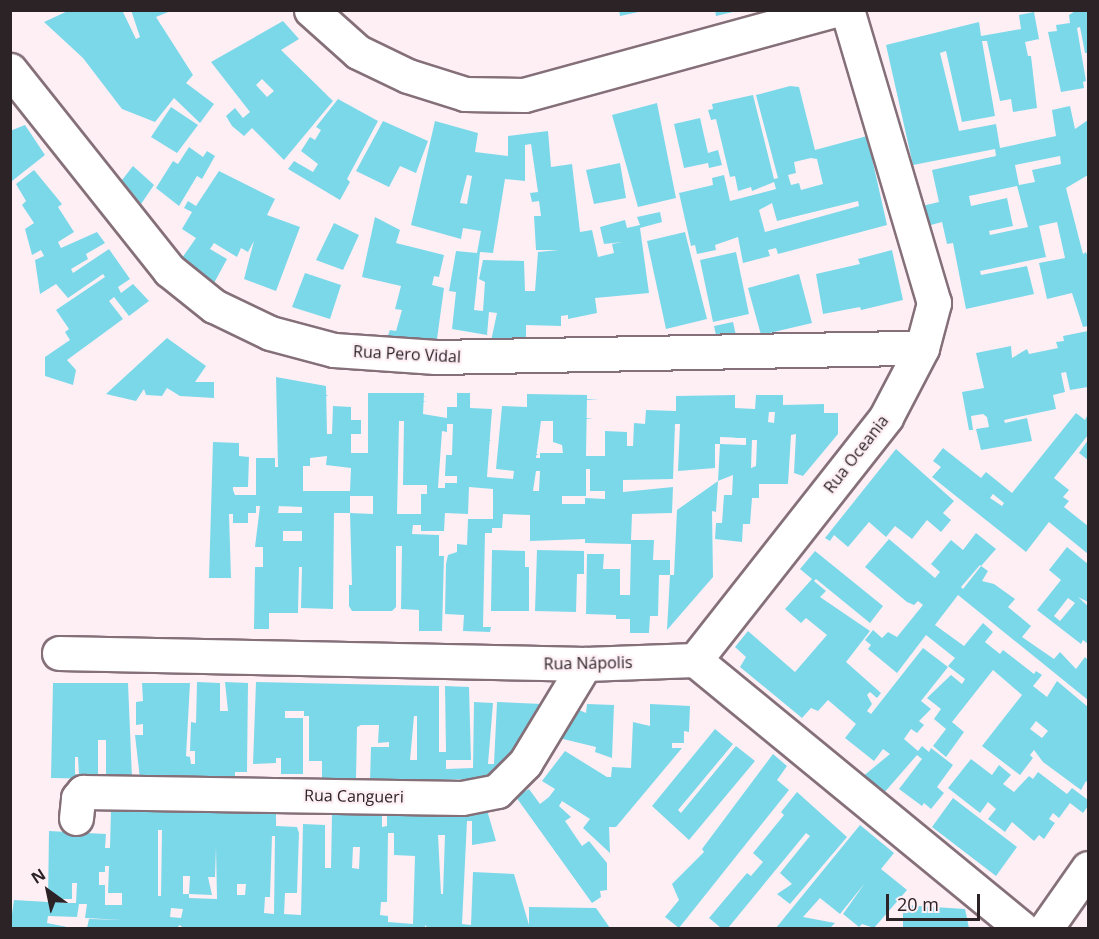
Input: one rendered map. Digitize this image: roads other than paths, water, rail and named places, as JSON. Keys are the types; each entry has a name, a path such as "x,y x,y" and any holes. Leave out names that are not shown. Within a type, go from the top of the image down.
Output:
{"street":[{"path":"311,10 358,52 408,76 465,94 524,94 784,17 835,10"},
{"name":"Rua Oceania","path":"695,660 886,417 922,348 934,303 847,10"},
{"name":"Rua Pero Vidal","path":"10,70 169,270 214,306 270,333 334,350 436,357 922,348"},
{"name":"Rua Nápolis","path":"59,653 585,664 695,660"},
{"path":"695,660 1021,928"},
{"name":"Rua Cangueri","path":"76,818 78,798 83,792 462,798 497,791 525,763 585,664"},
{"path":"1046,928 1089,868"}]}
